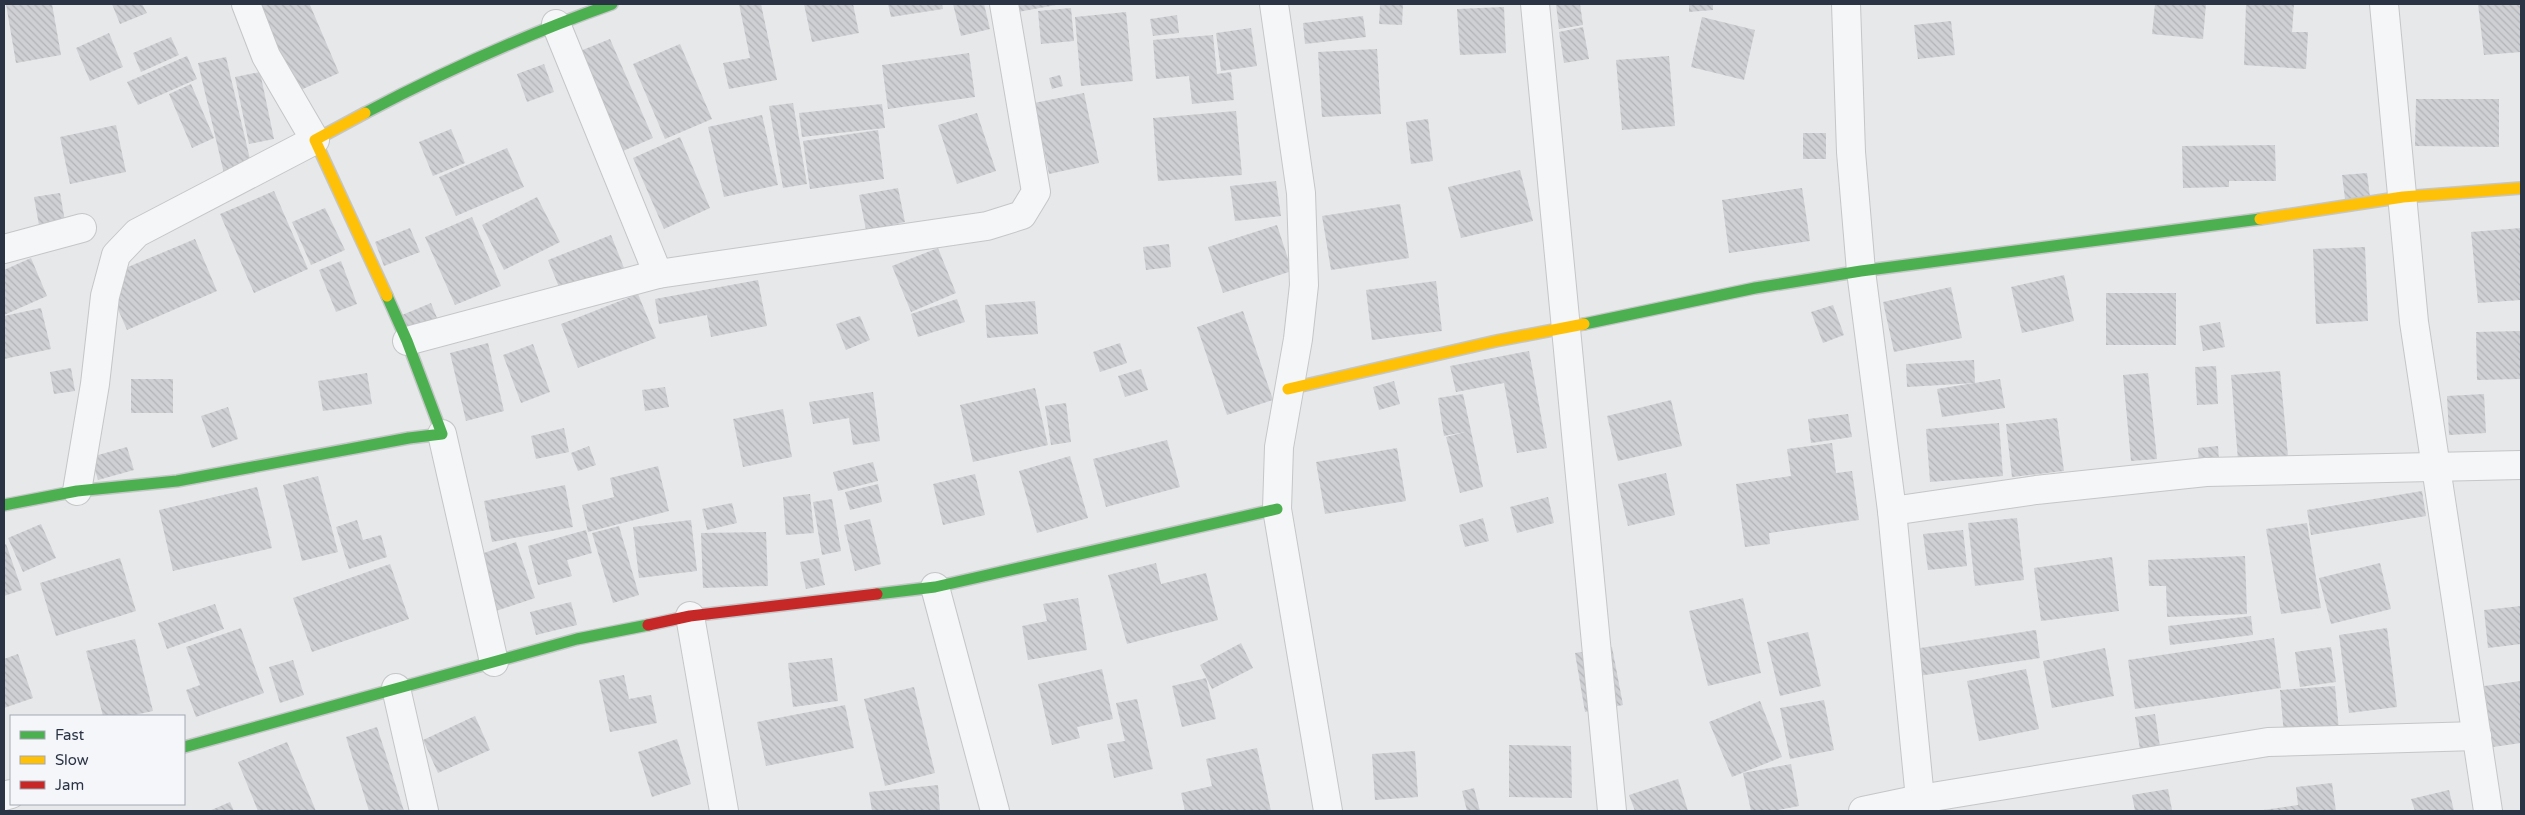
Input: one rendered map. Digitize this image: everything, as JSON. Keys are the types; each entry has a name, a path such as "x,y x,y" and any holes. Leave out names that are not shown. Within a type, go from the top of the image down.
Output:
{"street":[{"path":"246,4 266,56 315,140 407,341 442,434 494,662"},
{"path":"77,492 95,384 105,296 116,255 137,233 434,77 556,24 612,4"},
{"path":"407,341 658,274 987,226 1022,215 1036,192 1004,4"},
{"path":"1274,4 1301,193 1304,285 1298,339 1279,446 1276,509 1328,811"},
{"path":"1535,4 1612,811"},
{"path":"1846,4 1851,152 1861,271 1892,511 1920,799"},
{"path":"2384,4 2414,322 2488,811"},
{"path":"556,24 658,274"},
{"path":"1288,389 1496,341 1755,288 1861,271 2178,231 2403,197 2521,188"},
{"path":"4,249 82,228"},
{"path":"4,505 77,492 177,481 409,438 442,434"},
{"path":"1892,511 2036,490 2206,472 2521,466"},
{"path":"185,747 577,639 690,616 935,586 1276,509"},
{"path":"935,586 995,811"},
{"path":"690,616 724,811"},
{"path":"396,688 424,811"},
{"path":"1863,811 1920,799 2268,742 2477,736"}],"building":[{"path":"6,4 52,4 61,55 16,63"},
{"path":"112,4 142,4 147,13 120,24"},
{"path":"258,4 313,4 310,5 339,73 296,92"},
{"path":"739,4 761,4 777,80 729,89 723,63 750,58"},
{"path":"804,4 853,4 859,33 812,42"},
{"path":"888,4 942,4 943,9 891,17"},
{"path":"953,4 984,4 990,29 961,36"},
{"path":"1017,4 1056,4 1056,5 1018,12"},
{"path":"1380,4 1403,4 1402,25 1379,24"},
{"path":"1556,4 1580,4 1583,25 1559,29"},
{"path":"1689,4 1713,4 1713,10 1689,12"},
{"path":"2155,4 2206,4 2203,39 2152,34"},
{"path":"2246,4 2294,4 2292,32 2308,32 2306,69 2244,65"},
{"path":"2478,4 2521,4 2521,52 2484,55"},
{"path":"1504,7 1506,53 1460,55 1457,9"},
{"path":"1071,8 1074,41 1041,44 1038,11"},
{"path":"1126,12 1133,81 1081,86 1075,17"},
{"path":"1177,15 1179,33 1153,36 1150,19"},
{"path":"1363,16 1366,37 1305,44 1303,23"},
{"path":"1702,17 1755,30 1744,80 1691,67"},
{"path":"1951,21 1955,55 1918,59 1914,25"},
{"path":"1583,27 1589,59 1564,63 1559,32"},
{"path":"1251,28 1257,66 1221,71 1216,33"},
{"path":"109,33 123,67 90,81 76,48"},
{"path":"1213,35 1217,74 1231,72 1234,100 1192,104 1189,76 1156,79 1153,40"},
{"path":"171,37 179,55 141,72 133,53"},
{"path":"610,39 653,138 623,151 580,51"},
{"path":"680,44 712,119 665,139 633,64"},
{"path":"1377,49 1381,114 1322,117 1318,52"},
{"path":"969,53 975,97 888,109 882,65"},
{"path":"187,56 197,79 138,105 127,82"},
{"path":"1669,56 1675,126 1622,130 1616,60"},
{"path":"226,57 253,172 225,178 198,63"},
{"path":"544,64 554,92 527,102 517,74"},
{"path":"260,72 274,139 249,144 235,77"},
{"path":"1060,75 1063,86 1052,89 1049,78"},
{"path":"191,84 214,138 192,148 169,94"},
{"path":"1084,93 1099,163 1049,174 1034,103"},
{"path":"2416,99 2499,99 2499,147 2415,146"},
{"path":"793,103 807,184 783,188 769,106"},
{"path":"882,104 885,128 802,137 799,113"},
{"path":"1236,111 1242,175 1158,181 1153,118"},
{"path":"977,113 996,171 957,184 938,125"},
{"path":"762,115 778,185 724,197 708,127"},
{"path":"1428,119 1433,161 1411,164 1406,122"},
{"path":"116,125 126,172 70,184 60,137"},
{"path":"451,129 465,163 433,176 419,142"},
{"path":"878,130 884,179 810,189 803,141"},
{"path":"1803,133 1826,133 1826,159 1803,159"},
{"path":"680,137 710,208 664,229 633,158"},
{"path":"2275,145 2276,181 2229,181 2229,187 2183,188 2182,146"},
{"path":"507,148 524,187 456,216 439,177"},
{"path":"1520,170 1533,221 1461,238 1448,187"},
{"path":"2367,173 2370,197 2345,199 2342,175"},
{"path":"1276,181 1281,216 1235,221 1230,186"},
{"path":"898,188 905,222 887,226 888,236 868,240 859,195"},
{"path":"1802,188 1810,241 1729,253 1722,200"},
{"path":"274,191 308,269 254,293 220,214"},
{"path":"60,193 66,227 40,231 34,197"},
{"path":"537,197 560,242 504,270 482,225"},
{"path":"1400,204 1409,258 1331,270 1322,216"},
{"path":"325,208 345,250 311,265 292,222"},
{"path":"472,217 501,286 455,305 425,237"},
{"path":"1277,225 1292,271 1223,293 1208,247"},
{"path":"410,228 420,252 384,266 375,242"},
{"path":"2521,228 2521,300 2478,303 2471,232"},
{"path":"611,235 626,273 563,297 548,260"},
{"path":"195,239 217,291 127,330 104,277"},
{"path":"1169,244 1171,267 1146,270 1143,247"},
{"path":"2365,247 2368,321 2316,324 2313,249"},
{"path":"938,248 956,293 911,312 892,266"},
{"path":"31,258 47,296 4,315 4,270"},
{"path":"341,261 357,304 336,312 319,270"},
{"path":"2064,275 2074,321 2022,333 2011,287"},
{"path":"758,280 767,326 711,337 707,315 659,324 655,299"},
{"path":"1436,281 1442,331 1372,340 1366,290"},
{"path":"1951,287 1962,338 1894,352 1883,302"},
{"path":"2106,293 2176,293 2176,345 2106,345"},
{"path":"638,294 656,338 578,368 561,324"},
{"path":"957,299 965,322 918,337 911,314"},
{"path":"1035,301 1038,334 987,338 985,305"},
{"path":"431,303 441,328 413,339 402,315"},
{"path":"1833,305 1844,335 1823,343 1811,312"},
{"path":"41,308 51,349 4,359 4,316"},
{"path":"1243,311 1273,400 1227,415 1197,327"},
{"path":"860,316 870,340 846,350 836,324"},
{"path":"2220,322 2225,347 2203,351 2199,326"},
{"path":"2521,331 2521,379 2477,380 2476,332"},
{"path":"488,343 504,411 466,421 450,353"},
{"path":"1120,343 1127,363 1100,372 1093,352"},
{"path":"533,344 550,392 521,403 503,355"},
{"path":"1529,351 1547,448 1517,453 1504,383 1456,392 1450,366"},
{"path":"1974,360 1975,383 1907,387 1906,364"},
{"path":"2216,366 2218,404 2197,405 2195,367"},
{"path":"71,368 75,391 54,394 50,372"},
{"path":"1141,369 1148,390 1125,397 1118,376"},
{"path":"2280,371 2288,456 2238,460 2231,375"},
{"path":"367,373 372,404 323,411 318,381"},
{"path":"2148,373 2157,459 2131,461 2123,375"},
{"path":"131,379 173,379 173,413 131,413"},
{"path":"2000,379 2005,408 1942,417 1937,389"},
{"path":"1394,381 1400,404 1379,410 1373,387"},
{"path":"665,387 669,407 645,411 642,390"},
{"path":"1035,388 1048,445 973,462 960,405"},
{"path":"873,392 880,441 853,445 849,418 813,424 809,402"},
{"path":"1463,394 1483,487 1460,493 1446,437 1465,432 1444,436 1438,398"},
{"path":"2484,394 2486,433 2449,435 2447,396"},
{"path":"1671,400 1682,446 1618,461 1607,416"},
{"path":"1066,403 1071,442 1051,445 1045,406"},
{"path":"228,407 238,439 212,448 201,416"},
{"path":"783,409 792,457 743,467 733,419"},
{"path":"1848,414 1852,437 1811,443 1808,419"},
{"path":"2057,418 2064,471 2012,477 2006,424"},
{"path":"1999,423 2003,476 1930,482 1926,429"},
{"path":"564,428 569,452 536,459 531,436"},
{"path":"1167,440 1180,487 1106,507 1093,459"},
{"path":"1832,443 1836,473 1852,471 1859,520 1769,533 1770,544 1745,547 1736,484 1791,476 1787,449"},
{"path":"589,446 596,465 578,471 571,453"},
{"path":"2218,446 2220,474 2200,476 2198,448"},
{"path":"127,447 134,470 98,480 91,457"},
{"path":"1397,448 1406,501 1325,514 1316,462"},
{"path":"1070,456 1088,518 1037,533 1019,471"},
{"path":"873,462 878,481 838,491 833,472"},
{"path":"658,466 669,511 588,532 582,505 614,497 610,478"},
{"path":"1666,473 1675,515 1628,526 1618,484"},
{"path":"975,474 985,515 943,525 933,484"},
{"path":"318,476 338,552 302,561 283,485"},
{"path":"878,484 882,502 850,510 845,492"},
{"path":"565,485 573,527 492,542 484,501"},
{"path":"257,487 272,548 173,571 159,510"},
{"path":"2422,491 2426,516 2311,535 2307,510"},
{"path":"810,494 814,533 786,535 783,497"},
{"path":"1548,497 1554,523 1517,533 1510,507"},
{"path":"832,499 841,551 822,555 813,502"},
{"path":"732,503 737,523 707,530 702,509"},
{"path":"1483,518 1489,541 1465,547 1459,525"},
{"path":"2017,518 2024,580 1975,586 1968,523"},
{"path":"870,519 881,564 855,571 844,525"},
{"path":"357,520 363,540 381,535 387,557 349,569 336,527"},
{"path":"691,520 697,571 639,578 633,527"},
{"path":"2307,523 2321,608 2281,614 2266,529"},
{"path":"41,524 56,558 23,572 8,538"},
{"path":"619,526 639,595 613,603 592,533"},
{"path":"586,530 592,553 567,560 572,576 538,585 528,546"},
{"path":"1963,530 1967,566 1928,570 1923,534"},
{"path":"766,532 768,586 703,588 701,533"},
{"path":"516,542 535,598 496,611 478,555"},
{"path":"6,544 22,590 4,596 4,545"},
{"path":"2245,556 2247,614 2167,617 2166,586 2149,586 2148,560"},
{"path":"2112,557 2119,611 2041,621 2034,568"},
{"path":"120,558 136,611 56,636 40,583"},
{"path":"819,558 825,585 806,589 800,562"},
{"path":"1156,563 1161,584 1206,573 1218,620 1127,644 1108,575"},
{"path":"2380,563 2391,609 2331,624 2319,578"},
{"path":"390,564 409,619 312,652 293,598"},
{"path":"1078,598 1087,650 1028,660 1022,626 1047,621 1043,604"},
{"path":"1743,598 1761,673 1708,686 1689,611"},
{"path":"571,602 577,625 536,635 530,612"},
{"path":"215,604 224,629 167,649 158,623"},
{"path":"2521,606 2521,644 2488,648 2484,610"},
{"path":"2251,616 2253,635 2170,645 2168,626"},
{"path":"241,628 264,693 196,717 186,690 200,685 186,647"},
{"path":"2387,628 2397,707 2349,713 2339,635"},
{"path":"2036,630 2040,658 1918,676 1914,649"},
{"path":"1808,632 1821,686 1780,696 1767,642"},
{"path":"2274,638 2281,688 2135,709 2128,660"},
{"path":"135,639 153,711 135,715 103,715 86,651"},
{"path":"1241,643 1253,668 1212,689 1200,665"},
{"path":"1612,647 1623,705 1585,712 1575,653"},
{"path":"2331,647 2336,682 2300,687 2295,652"},
{"path":"2105,648 2114,696 2052,708 2043,661"},
{"path":"18,654 33,698 4,708 4,659"},
{"path":"832,658 838,701 793,707 788,663"},
{"path":"293,660 304,695 280,703 269,667"},
{"path":"1102,669 1113,719 1077,727 1080,738 1052,745 1038,684"},
{"path":"2026,669 2039,729 1979,741 1967,681"},
{"path":"624,675 629,699 651,695 657,723 610,732 599,680"},
{"path":"1206,678 1216,719 1182,727 1172,686"},
{"path":"2521,681 2521,743 2493,747 2484,686"},
{"path":"2335,686 2339,731 2284,735 2280,690"},
{"path":"914,687 935,773 885,786 864,699"},
{"path":"1137,699 1153,769 1114,778 1107,744 1125,741 1116,703"},
{"path":"1824,700 1834,750 1790,759 1780,708"},
{"path":"1760,701 1782,757 1732,777 1709,722"},
{"path":"845,705 854,748 766,766 757,722"},
{"path":"2155,714 2161,753 2141,756 2135,717"},
{"path":"475,716 490,750 438,773 423,740"},
{"path":"377,727 404,811 369,811 346,737"},
{"path":"677,739 691,784 652,797 638,752"},
{"path":"287,742 316,811 258,811 238,762"},
{"path":"1509,745 1571,746 1572,798 1509,797"},
{"path":"1257,748 1271,811 1185,811 1181,793 1212,786 1206,759"},
{"path":"1415,751 1418,797 1375,800 1372,754"},
{"path":"1791,764 1799,806 1773,811 1751,811 1743,773"},
{"path":"1678,779 1688,811 1635,811 1629,795"},
{"path":"2332,783 2336,811 2256,811 2298,805 2296,787"},
{"path":"938,785 940,811 872,811 869,792"},
{"path":"1474,788 1480,811 1467,811 1462,791"},
{"path":"2168,789 2172,810 2135,811 2132,795"},
{"path":"2449,790 2454,811 2415,811 2411,799"},
{"path":"230,802 234,811 209,811"}],"traffic: fast":[{"path":"365,113 425,82 487,54 612,4"},
{"path":"1584,324 1755,288 1861,271 2260,219"},
{"path":"4,505 77,491 177,481 409,438 442,434 407,341 387,296"},
{"path":"877,594 935,587 1277,509"},
{"path":"185,747 577,639 648,625"}],"traffic: slow":[{"path":"365,113 315,140 387,296"},
{"path":"2260,219 2403,197 2521,188"},
{"path":"1288,389 1496,341 1584,324"}],"traffic: jam":[{"path":"648,625 690,616 877,594"}]}
